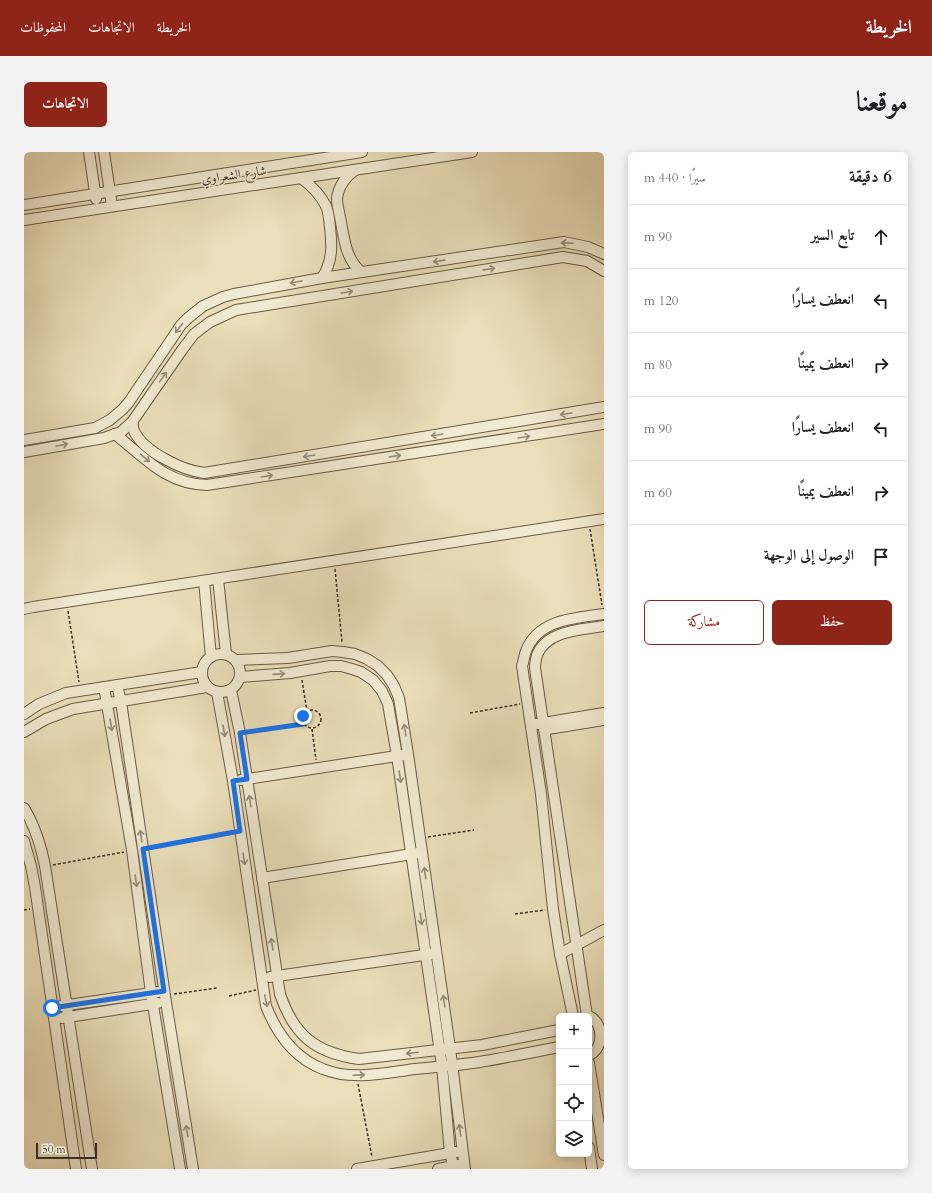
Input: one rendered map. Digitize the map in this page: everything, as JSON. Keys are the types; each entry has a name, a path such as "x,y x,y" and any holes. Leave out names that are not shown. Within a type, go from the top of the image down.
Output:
{"street":[{"path":"89,152 97,208"},
{"path":"104,152 112,206"},
{"name":"شارع الشعراوي","path":"24,205 362,152"},
{"name":"شارع الشعراوي","path":"24,220 302,178 356,169 415,156 472,152"},
{"path":"356,169 342,184 337,199 347,252 353,263 361,272"},
{"path":"302,178 315,189 329,213 332,252 329,266 322,278"},
{"path":"24,440 95,428 110,420 129,402 181,325 204,306 223,297 322,278 564,242 588,247 604,254"},
{"path":"24,452 87,441 121,432 132,422 194,334 210,322 232,312 245,308 563,257 587,262 604,271"},
{"path":"132,422 134,431 151,449 187,470 204,473 604,407"},
{"path":"115,434 166,475 183,482 207,485 604,424"},
{"path":"24,609 604,519"},
{"path":"218,579 226,654"},
{"path":"204,581 211,657"},
{"path":"573,1013 560,954 553,908 541,794 522,666 526,650 535,636 548,626 563,621 604,614"},
{"path":"587,1013 535,668 537,655 544,644 554,636 566,632 604,626"},
{"path":"236,660 240,671 240,677 237,685 231,690 222,693 207,687 202,678 202,672 206,661 211,657 220,654 226,654 236,660 288,658 332,651 356,654 368,659 378,666 394,686 399,698 453,1066 465,1167 438,1169"},
{"path":"240,677 300,671 330,666 352,668 373,680 382,691 388,704 412,854 442,1066 450,1153 453,1168"},
{"path":"24,714 39,704 52,698 80,690 202,672"},
{"path":"117,685 121,702 165,996 193,1169"},
{"path":"104,687 132,850 151,993 180,1169"},
{"path":"24,732 46,719 73,709 207,687"},
{"path":"231,690 240,733 280,994 285,1009 292,1022 302,1034 327,1052 359,1059 482,1045 556,1031"},
{"path":"217,692 233,781 268,1011 272,1022 281,1037 293,1050 307,1061 322,1069 339,1074 357,1076 453,1066 556,1048"},
{"path":"531,728 604,713"},
{"path":"543,726 604,720"},
{"path":"233,781 408,754"},
{"path":"24,808 35,830 45,866 92,1169"},
{"path":"24,840 35,887 76,1169"},
{"path":"262,878 422,853"},
{"path":"253,916 267,914"},
{"path":"560,954 604,930"},
{"path":"263,983 277,975 437,953"},
{"path":"52,1008 151,993 165,996"},
{"path":"54,1019 153,1003 165,996"},
{"path":"592,1018 603,1027 604,1036 603,1043 598,1050 592,1053"},
{"path":"339,1074 342,1056"},
{"path":"377,1057 379,1074"},
{"path":"592,1077 602,1127 604,1155"},
{"path":"357,1169 462,1151"},
{"path":"590,1157 592,1169"}],"path":[{"path":"589,522 604,614"},
{"path":"334,561 343,652"},
{"path":"66,602 80,690"},
{"path":"300,671 307,711"},
{"path":"470,713 528,703"},
{"path":"303,724 303,716 307,711 317,711 321,716 319,725 312,729"},
{"path":"240,733 303,724 312,729"},
{"path":"312,729 317,768"},
{"path":"420,838 474,830"},
{"path":"143,849 240,831"},
{"path":"45,866 132,850"},
{"path":"515,914 553,908"},
{"path":"229,996 263,983"},
{"path":"165,996 217,988"},
{"path":"357,1076 373,1167"}],"route":[{"path":"52,1008 164,991 143,849 240,831 233,781 247,779 240,733 303,724 303,716"}]}
